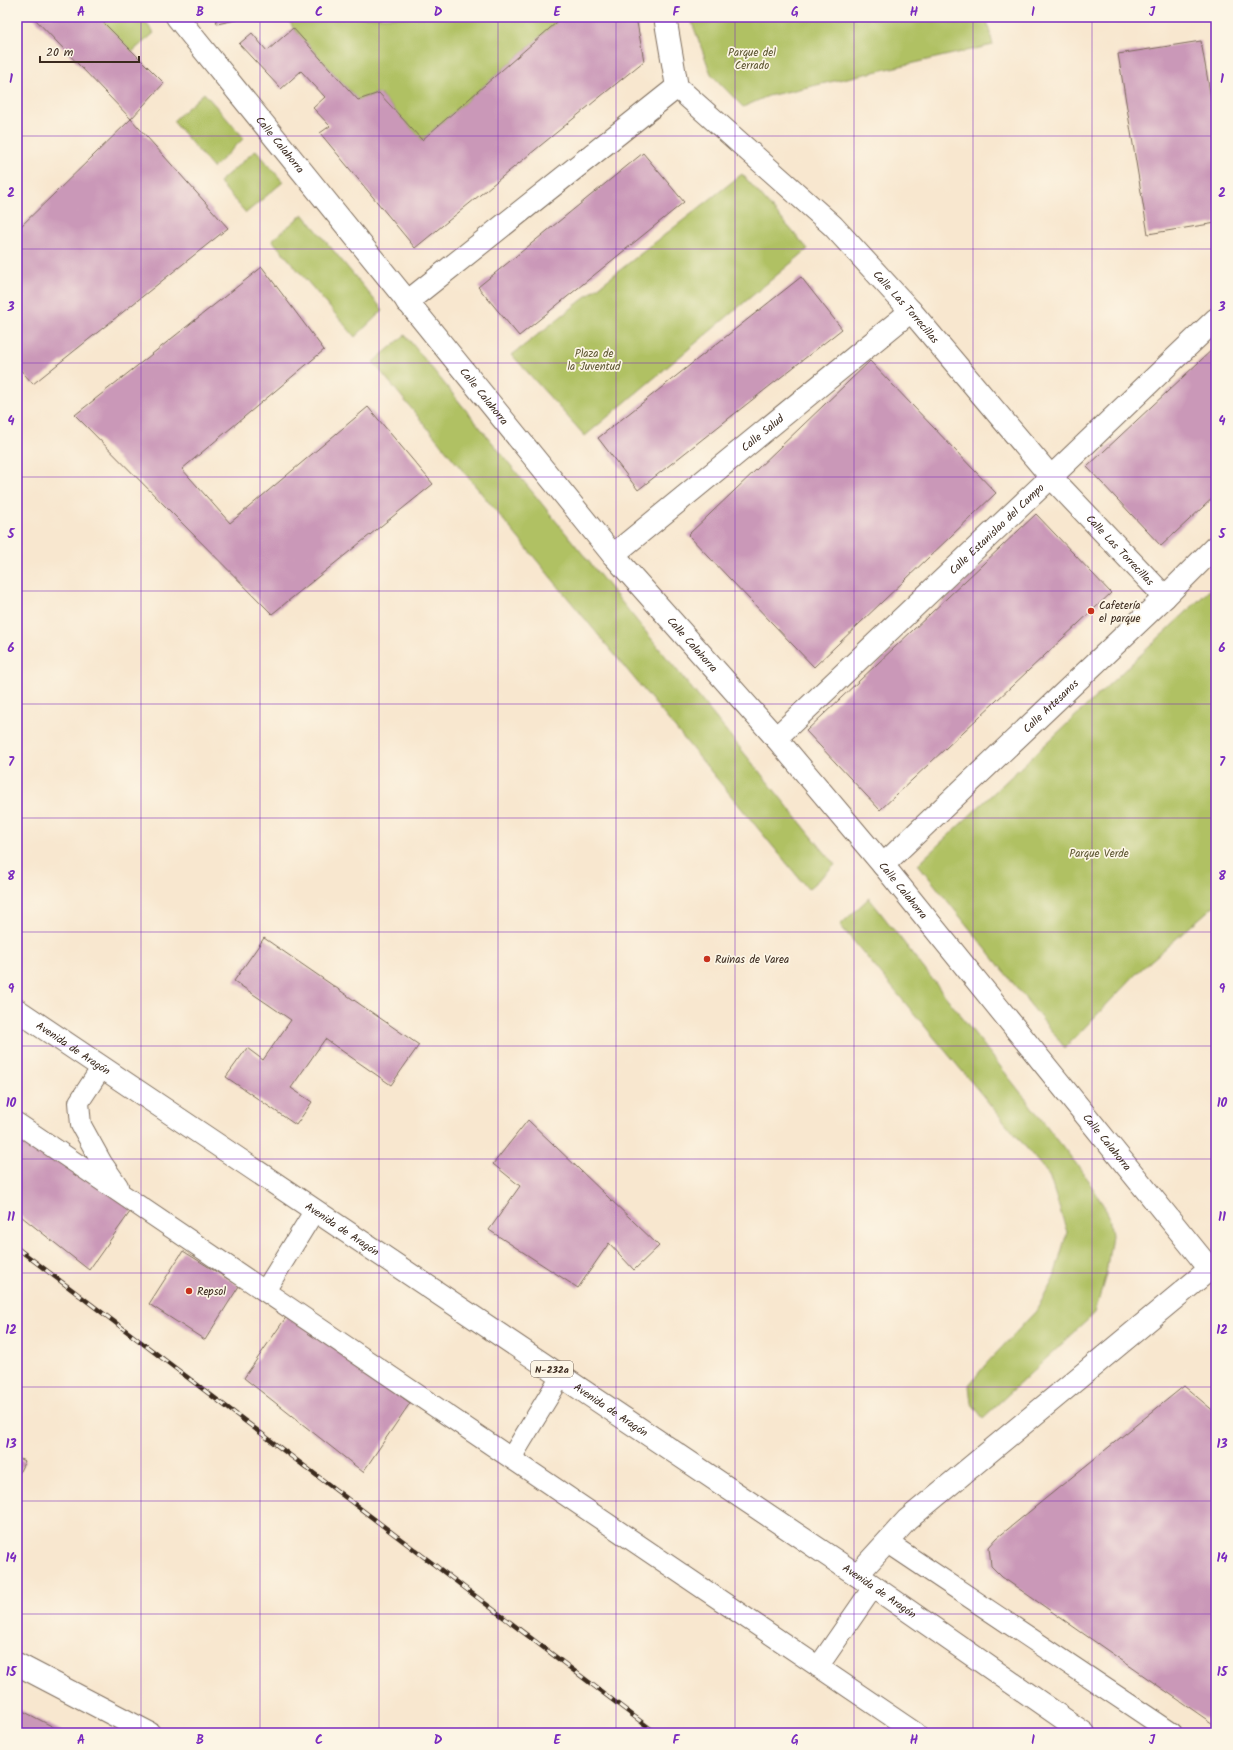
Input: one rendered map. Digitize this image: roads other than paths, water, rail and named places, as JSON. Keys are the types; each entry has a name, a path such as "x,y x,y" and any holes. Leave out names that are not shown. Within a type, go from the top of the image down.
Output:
{"street":[{"name":"Calle Calahorra","path":"177,17 613,555 776,738 883,865 1210,1269 907,1520 887,1542"},
{"path":"407,302 677,87 665,17"},
{"name":"Calle Las Torrecillas","path":"677,87 833,226 911,311 1051,477 1165,597"},
{"name":"Calle Salud","path":"613,555 911,311"},
{"name":"Calle Estanislao del Campo","path":"776,738 1216,319"},
{"name":"Calle Artesanos","path":"883,865 1165,597 1216,546"},
{"name":"Avenida de Aragón","path":"17,1010 866,1581 1084,1733"},
{"path":"866,1581 887,1542"},
{"path":"17,1664 149,1733"}],"lane":[{"path":"102,1067 79,1102 81,1125 102,1163 123,1195"},
{"path":"17,1123 916,1733"},
{"path":"265,1291 315,1210"},
{"path":"511,1458 561,1376"},
{"path":"887,1542 1172,1733"},
{"path":"818,1667 866,1581"}],"railway":[{"path":"17,1248 656,1733"}],"place":[{"name":"Cafetería el parque","path":"1091,611"},
{"name":"Ruinas de Varea","path":"707,959"},
{"name":"Repsol","path":"189,1291"}],"park label":[{"name":"Parque del Cerrado","path":"752,58"},
{"name":"Plaza de la Juventud","path":"594,359"},
{"name":"Parque Verde","path":"1099,853"}]}
